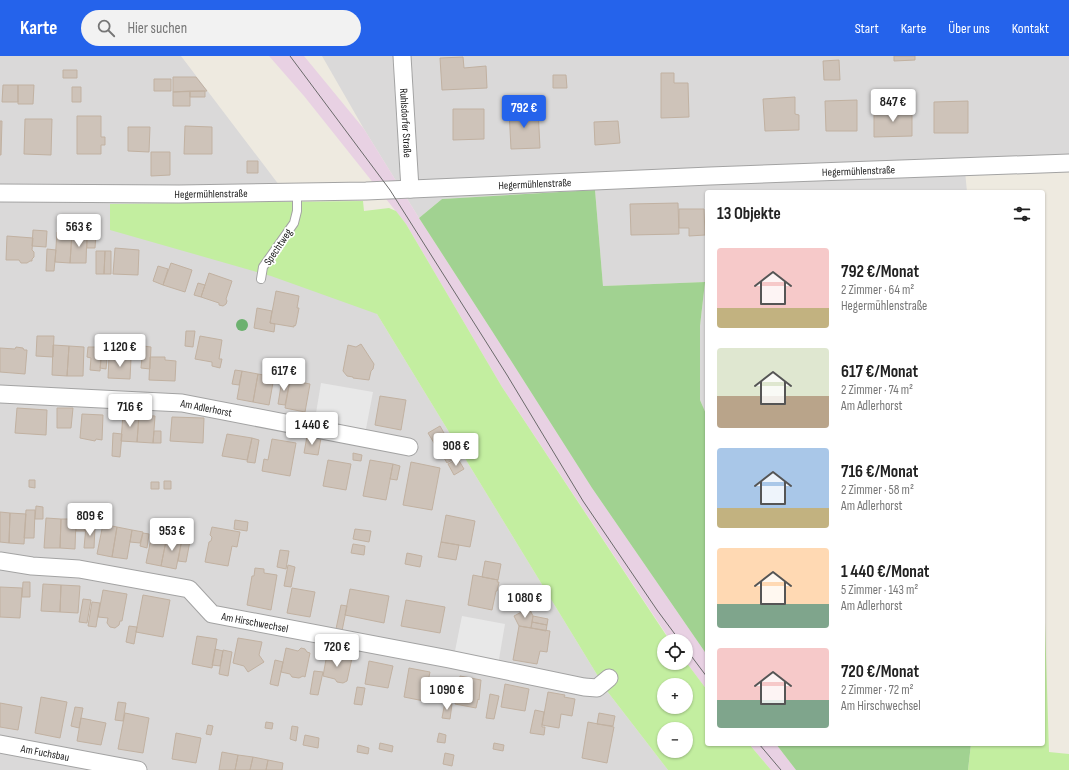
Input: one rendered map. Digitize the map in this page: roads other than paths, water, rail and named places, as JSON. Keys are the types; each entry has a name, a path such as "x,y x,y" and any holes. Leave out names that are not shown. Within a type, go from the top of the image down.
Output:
{"street":[{"name":"Ruhlsdorfer Straße","path":"402,56 410,189"},
{"name":"Hegermühlenstraße","path":"0,193 179,194 410,189 757,174 1069,163"},
{"name":"Am Adlerhorst","path":"0,394 182,403 409,447"},
{"name":"Am Hirschwechsel","path":"0,562 79,569 188,589 212,614 449,659 584,687 597,688 609,678"},
{"name":"Am Fuchsbau","path":"0,744 138,770"}],"lane":[{"name":"Spechtweg","path":"261,279 263,267 294,223 297,211 297,192"}],"tram line":[{"path":"290,56 390,190 507,375 583,501 675,634"},
{"path":"693,658 705,674"},
{"path":"761,746 781,770"}]}
